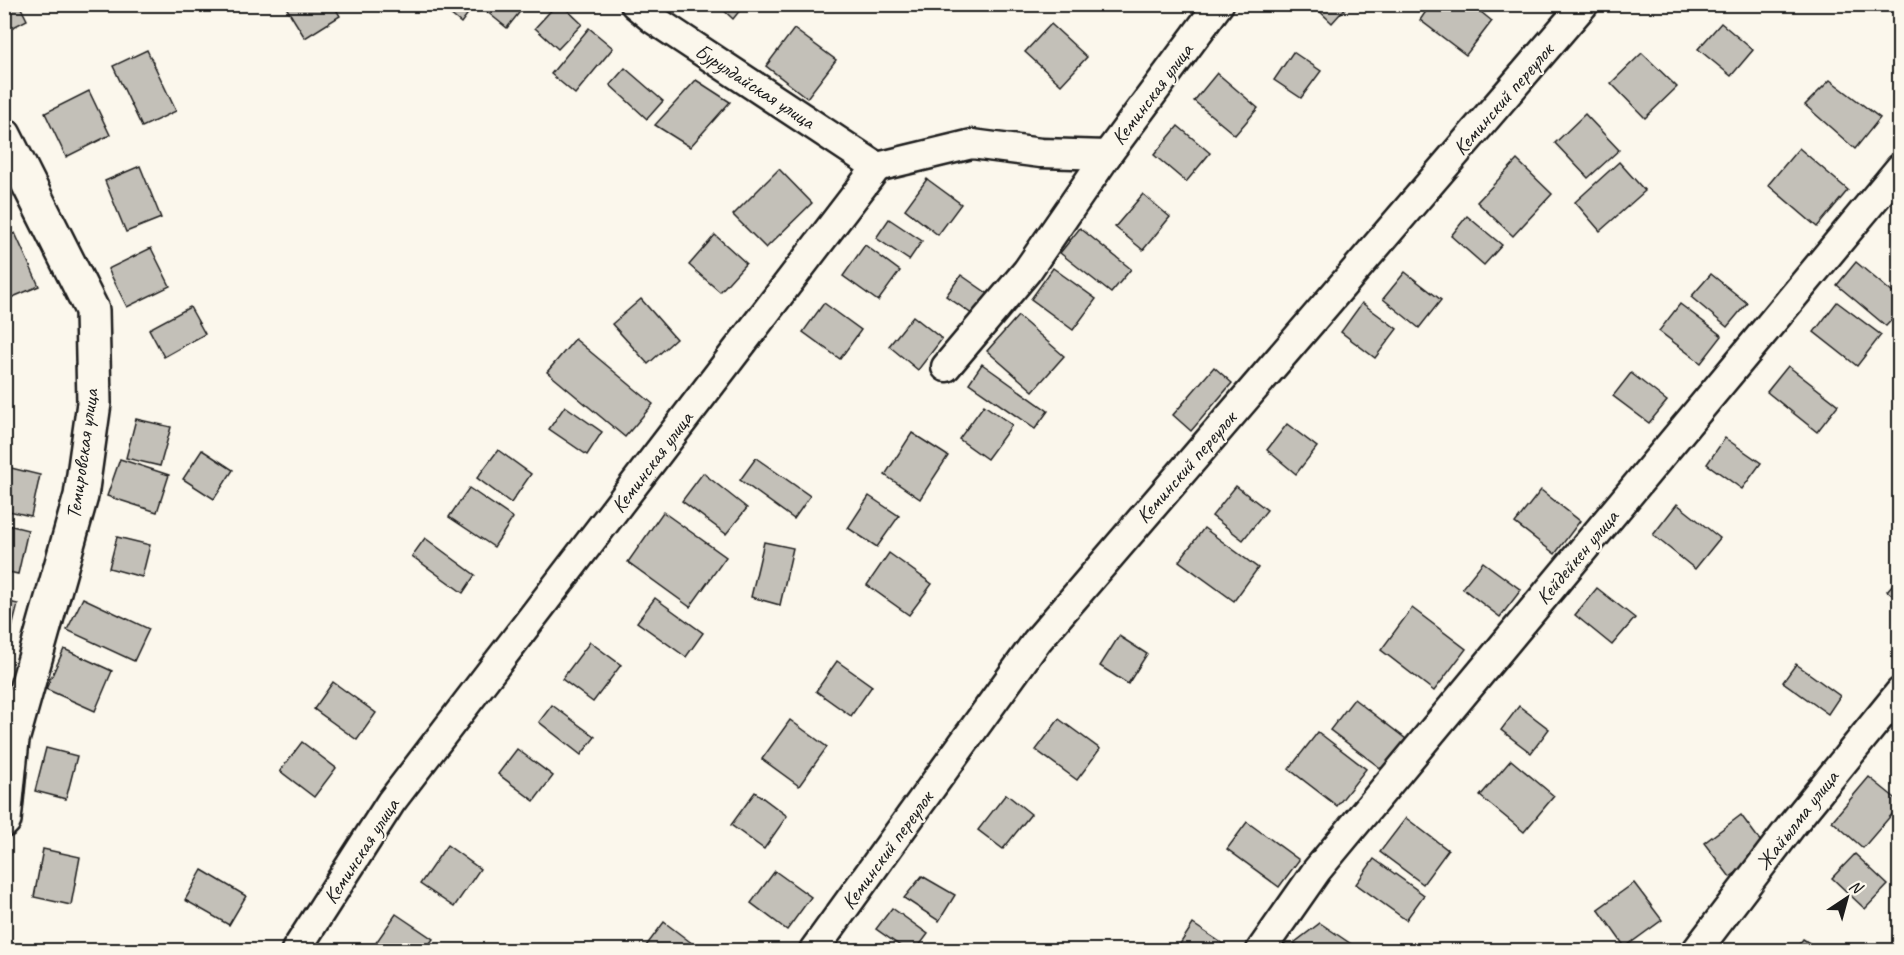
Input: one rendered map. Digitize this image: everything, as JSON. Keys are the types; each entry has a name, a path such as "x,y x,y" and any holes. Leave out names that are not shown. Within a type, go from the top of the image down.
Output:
{"street":[{"name":"Бурулдайская улица","path":"635,4 653,19 877,167"},
{"name":"Кеминская улица","path":"946,367 1027,271 1107,154 1219,4"},
{"name":"Кеминский переулок","path":"814,951 1037,641 1584,4"},
{"name":"Темировская улица","path":"4,135 92,310 94,403 81,496 12,740 4,820"},
{"name":"Кеминская улица","path":"296,951 391,802 877,167 972,144 1041,153 1107,154"},
{"name":"Кейдейкен улица","path":"1261,951 1317,870 1899,168"},
{"name":"Жайылма улица","path":"1697,951 1792,825 1899,692"}],"building":[{"path":"4,4 19,4 27,20 4,32"},
{"path":"284,4 333,4 340,16 305,38"},
{"path":"438,4 475,4 461,23"},
{"path":"492,4 526,4 507,28 486,11"},
{"path":"557,4 561,4 582,24 558,49 535,28"},
{"path":"717,4 745,4 733,19"},
{"path":"1312,4 1349,4 1332,23"},
{"path":"1431,4 1471,4 1492,21 1466,55 1420,20"},
{"path":"1721,23 1753,50 1731,76 1698,49"},
{"path":"1051,24 1087,57 1061,85 1025,52"},
{"path":"589,28 613,48 575,94 551,74"},
{"path":"794,29 836,60 807,98 766,66"},
{"path":"147,50 176,111 142,127 113,66"},
{"path":"1293,52 1321,71 1301,98 1274,80"},
{"path":"1642,53 1677,87 1645,118 1611,83"},
{"path":"625,68 663,101 647,119 610,85"},
{"path":"1217,73 1258,108 1235,135 1194,101"},
{"path":"696,80 730,102 690,147 655,125"},
{"path":"1830,80 1880,118 1855,149 1805,105"},
{"path":"89,91 110,135 66,157 45,113"},
{"path":"1585,114 1619,150 1588,178 1555,143"},
{"path":"1178,126 1210,153 1186,182 1154,155"},
{"path":"1799,148 1848,190 1817,227 1768,185"},
{"path":"1517,160 1552,194 1513,236 1477,202"},
{"path":"1619,162 1645,191 1600,231 1575,202"},
{"path":"140,166 161,218 126,232 105,181"},
{"path":"779,169 812,203 766,248 733,215"},
{"path":"927,179 961,204 938,235 905,209"},
{"path":"1143,194 1170,217 1143,250 1115,227"},
{"path":"1467,216 1502,245 1484,265 1451,236"},
{"path":"889,219 922,241 909,260 876,238"},
{"path":"1080,228 1131,269 1111,293 1060,253"},
{"path":"15,233 39,286 8,299 4,291 4,238"},
{"path":"715,235 746,263 720,292 689,265"},
{"path":"865,245 900,271 878,301 843,276"},
{"path":"151,248 170,286 127,307 108,269"},
{"path":"1856,262 1900,299 1900,311 1886,326 1837,285"},
{"path":"1053,268 1096,299 1073,330 1031,299"},
{"path":"1405,272 1441,300 1419,328 1383,299"},
{"path":"1711,274 1747,303 1727,327 1691,297"},
{"path":"961,275 997,300 982,321 946,296"},
{"path":"641,299 676,339 648,364 612,324"},
{"path":"1837,302 1881,335 1857,366 1814,332"},
{"path":"824,303 861,330 840,359 803,332"},
{"path":"1362,303 1397,329 1375,358 1341,332"},
{"path":"1680,304 1722,336 1701,363 1659,331"},
{"path":"190,307 205,334 164,357 149,329"},
{"path":"913,316 942,339 918,370 889,346"},
{"path":"1018,316 1064,356 1033,391 987,351"},
{"path":"575,339 653,404 625,437 547,372"},
{"path":"982,364 1048,411 1035,429 969,383"},
{"path":"1788,366 1838,405 1817,432 1767,392"},
{"path":"1214,367 1232,383 1191,431 1173,415"},
{"path":"1631,373 1667,401 1649,423 1613,396"},
{"path":"984,405 1012,425 987,459 959,439"},
{"path":"565,406 602,432 587,455 549,429"},
{"path":"136,419 171,427 160,466 126,458"},
{"path":"1287,424 1317,447 1296,474 1267,450"},
{"path":"912,433 948,456 920,499 885,475"},
{"path":"1725,438 1761,463 1742,489 1707,464"},
{"path":"202,450 233,470 214,499 183,479"},
{"path":"498,450 531,474 511,503 477,478"},
{"path":"756,458 810,496 794,519 740,480"},
{"path":"120,459 169,475 157,512 107,496"},
{"path":"7,467 40,475 31,516 4,510 4,481"},
{"path":"703,473 747,508 726,534 682,501"},
{"path":"1236,486 1267,510 1243,540 1212,516"},
{"path":"469,488 513,518 494,547 449,517"},
{"path":"1541,490 1580,521 1555,554 1515,523"},
{"path":"869,496 899,516 877,547 848,528"},
{"path":"1677,504 1720,538 1695,569 1653,535"},
{"path":"663,512 726,557 690,607 628,562"},
{"path":"4,524 28,530 18,574 4,571"},
{"path":"1204,528 1258,568 1234,601 1179,561"},
{"path":"117,537 150,545 142,577 109,568"},
{"path":"425,538 475,575 463,593 412,556"},
{"path":"764,542 793,548 780,605 751,597"},
{"path":"889,553 932,584 909,615 867,585"},
{"path":"1483,562 1521,590 1500,617 1462,588"},
{"path":"1900,576 1900,601 1887,591"},
{"path":"1597,588 1635,618 1612,645 1575,615"},
{"path":"83,598 149,629 134,661 67,630"},
{"path":"655,598 703,633 686,657 637,622"},
{"path":"4,601 18,604 8,644 4,643"},
{"path":"1412,608 1466,649 1434,691 1381,650"},
{"path":"1119,636 1147,654 1128,684 1100,666"},
{"path":"590,642 621,665 593,702 562,679"},
{"path":"64,649 112,671 95,711 46,689"},
{"path":"837,661 872,686 851,716 816,691"},
{"path":"1796,664 1840,696 1828,714 1783,682"},
{"path":"333,682 376,713 357,740 314,709"},
{"path":"1354,699 1406,739 1383,770 1330,730"},
{"path":"552,705 595,737 581,755 539,722"},
{"path":"1519,706 1549,729 1531,753 1501,730"},
{"path":"1059,719 1100,749 1077,780 1036,750"},
{"path":"790,720 827,747 799,786 762,759"},
{"path":"1318,732 1366,769 1337,806 1289,769"},
{"path":"302,742 336,768 314,797 280,771"},
{"path":"46,748 77,756 66,799 35,791"},
{"path":"517,749 553,776 534,801 498,774"},
{"path":"1511,760 1554,796 1524,832 1480,796"},
{"path":"1869,777 1900,802 1900,805 1863,848 1832,821"},
{"path":"755,792 787,816 764,849 731,825"},
{"path":"1006,794 1031,814 1003,849 978,830"},
{"path":"1741,815 1767,850 1730,877 1704,843"},
{"path":"1406,818 1448,850 1423,884 1380,852"},
{"path":"1247,822 1299,860 1279,887 1227,849"},
{"path":"447,845 480,869 454,907 420,884"},
{"path":"43,849 80,857 71,905 34,897"},
{"path":"1855,854 1888,885 1865,909 1832,878"},
{"path":"1374,859 1424,895 1406,920 1356,884"},
{"path":"202,870 246,896 229,925 185,900"},
{"path":"775,871 811,897 787,930 751,903"},
{"path":"922,876 955,895 939,921 904,898"},
{"path":"1634,883 1662,920 1625,947 1598,909"},
{"path":"892,908 928,934 916,950 906,950 876,929"},
{"path":"396,914 433,939 425,950 383,950 375,944"},
{"path":"664,922 693,944 688,950 643,950"},
{"path":"1320,923 1360,950 1305,950 1294,943"},
{"path":"1193,924 1226,946 1223,950 1176,950"},
{"path":"1803,939 1820,950 1795,950"}]}
